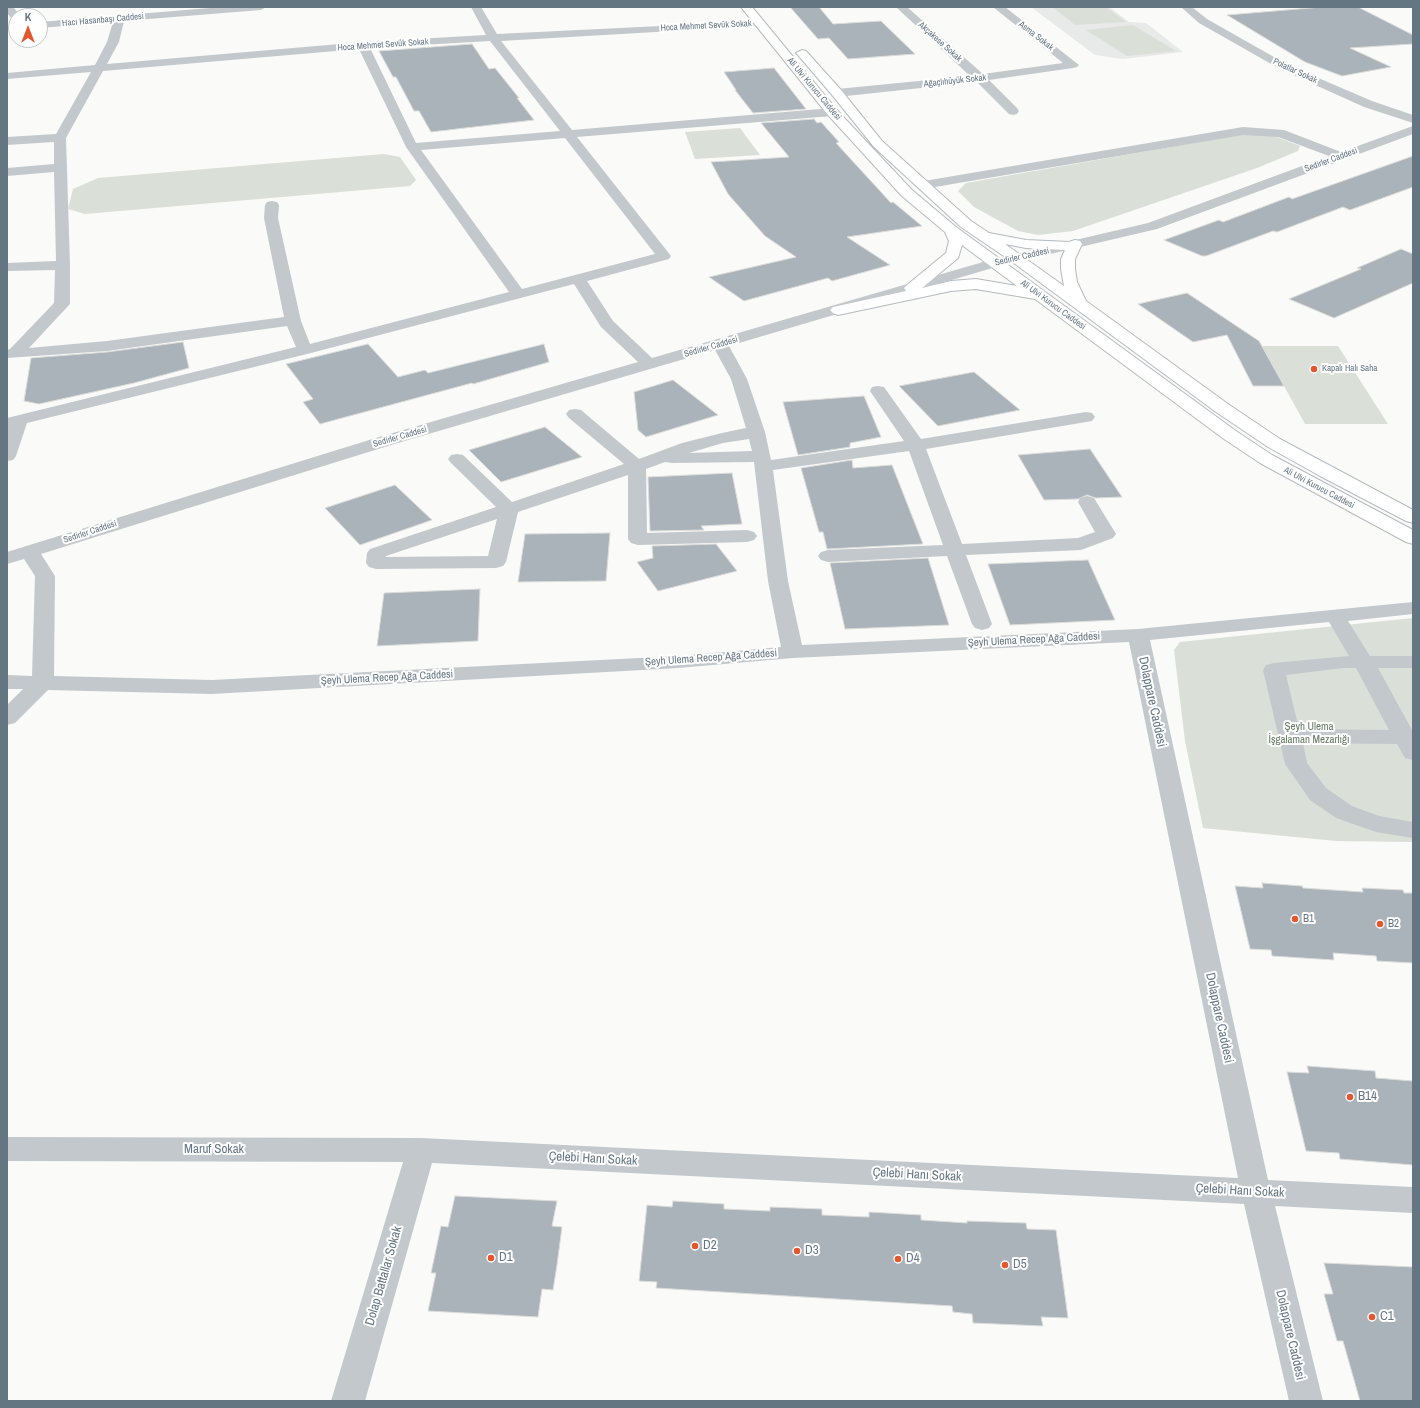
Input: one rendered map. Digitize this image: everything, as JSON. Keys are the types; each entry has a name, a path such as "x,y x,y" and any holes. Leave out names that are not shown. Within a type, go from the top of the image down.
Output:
{"main road":[{"name":"Ali Ulvi Kurucu Caddesi","path":"746,7 832,112 907,193 951,230 1230,435 1266,459 1304,481 1413,538"},
{"name":"Ali Ulvi Kurucu Caddesi","path":"763,7 837,93 878,144 966,224 1016,258 1222,408 1274,443 1413,517"},
{"path":"912,288 953,255 956,241 951,230"},
{"path":"981,234 1026,244 1070,245 1068,269 1070,282 1079,304"},
{"path":"838,310 951,286 970,285 998,287 1021,291 1044,299"}],"street":[{"name":"Hacı Hasanbaşı Caddesi","path":"48,24 261,7"},
{"path":"7,456 13,422 305,350 664,256 494,39 476,7"},
{"name":"Akçakese Sokak","path":"901,7 980,78 1013,111"},
{"name":"Asma Sokak","path":"998,7 1073,65"},
{"name":"Polatlar Sokak","path":"1186,7 1203,21 1284,67 1368,104 1413,119"},
{"path":"11,354 62,304 63,265 60,138 113,42 120,18"},
{"name":"Hoca Mehmet Sevük Sokak","path":"7,76 363,45 494,39 760,23"},
{"path":"363,45 412,148 519,295"},
{"name":"Ağaçlıhüyük Sokak","path":"837,93 980,78 1073,65"},
{"path":"412,148 832,112"},
{"name":"Sedirler Caddesi","path":"7,558 370,445 996,263 1152,226 1413,130"},
{"path":"923,185 1243,131 1280,133 1342,157"},
{"path":"7,141 60,138"},
{"path":"7,172 61,167"},
{"path":"272,205 271,218 293,321 305,350"},
{"path":"7,267 63,265"},
{"path":"578,279 608,324 649,364"},
{"path":"11,354 114,345 293,321"},
{"path":"720,344 739,379 756,432 763,461 778,581 793,652"},
{"path":"878,391 916,445 982,624"},
{"path":"575,414 636,466 638,539 747,536"},
{"path":"661,458 763,461 916,445 1086,417"},
{"path":"509,509 496,562 376,563 377,553 708,442 756,432"},
{"path":"457,459 509,509"},
{"path":"828,556 1081,544 1106,534 1087,502"},
{"path":"7,718 43,682 45,576 29,551"},
{"name":"Şeyh Ulema Recep Ağa Caddesi","path":"7,682 212,687 678,662 793,652 1138,635 1413,608"},
{"path":"1335,616 1410,742"},
{"name":"Dolappare Caddesi","path":"1138,635 1256,1192 1306,1401"},
{"path":"1413,662 1363,662 1274,670 1296,764 1318,794 1344,812 1376,824 1413,830"},
{"path":"1290,736 1410,742"},
{"name":"Maruf Sokak","path":"7,1149 421,1150"},
{"name":"Çelebi Hanı Sokak","path":"421,1150 1413,1200"},
{"name":"Dolap Battallar Sokak","path":"348,1401 421,1150"}],"shaded area":[{"path":"1031,7 1109,7 1129,22 1146,23 1183,52 1123,59 1095,55"}],"green space":[{"path":"1053,7 1106,7 1126,22 1075,25"},
{"path":"1133,25 1176,51 1127,56 1086,30"},
{"path":"740,128 760,155 695,159 685,132"},
{"path":"1245,134 1271,135 1300,146 1298,151 1257,168 1073,231 1038,235 1018,231 974,207 958,191 966,183"},
{"path":"384,154 400,157 416,180 410,186 85,214 68,209 73,189 98,178"},
{"name":"Kapalı Halı Saha","path":"1262,346 1338,346 1388,424 1305,424"},
{"name":"Şeyh Ulema İşgalaman Mezarlığı","path":"1413,618 1413,842 1336,841 1203,828 1185,741 1174,650 1180,642"}],"building":[{"path":"790,7 819,7 833,24 881,21 915,54 848,59 829,38 818,39"},
{"path":"1322,7 1358,7 1413,35 1413,44 1350,48 1391,67 1342,76 1305,62 1227,15"},
{"path":"472,44 489,69 495,68 519,98 517,98 534,120 431,132 419,111 414,111 396,77 393,77 379,51"},
{"path":"774,68 806,109 753,113 735,90 724,72"},
{"path":"814,119 817,123 821,122 839,142 836,143 891,203 893,202 922,226 847,237 890,265 832,281 828,278 744,301 709,277 796,257 765,236 728,194 711,162 789,157 761,123"},
{"path":"1413,156 1413,187 1350,210 1343,207 1277,232 1273,231 1206,256 1202,256 1164,240 1219,220 1223,222 1289,197 1292,199"},
{"path":"1401,249 1413,254 1413,283 1334,318 1289,299 1361,269 1357,268"},
{"path":"1187,293 1259,341 1284,386 1253,386 1227,335 1193,342 1138,304"},
{"path":"183,342 189,368 134,383 39,404 24,401 31,358 107,352"},
{"path":"368,344 398,377 425,370 428,373 544,344 549,362 473,384 472,383 320,424 303,402 313,399 286,364"},
{"path":"974,372 1020,410 938,426 899,386"},
{"path":"673,380 718,415 646,437 638,430 634,392"},
{"path":"864,396 881,437 850,443 850,447 798,455 783,402"},
{"path":"545,427 582,457 501,482 469,450"},
{"path":"1090,449 1122,497 1096,498 1087,495 1078,499 1044,500 1018,455"},
{"path":"852,460 853,468 892,465 923,544 827,549 823,532 819,532 801,468"},
{"path":"732,473 742,524 701,526 704,530 650,531 648,477"},
{"path":"395,485 432,520 360,545 325,508"},
{"path":"610,533 606,581 518,582 525,534"},
{"path":"716,544 737,571 658,591 637,562 653,558 652,546"},
{"path":"928,558 949,625 845,629 830,563"},
{"path":"1088,560 1115,620 1010,625 988,564"},
{"path":"480,589 478,641 377,646 384,593"},
{"name":"B1","path":"1262,883 1302,886 1303,888 1363,892 1362,888 1403,890 1404,893 1413,893 1413,963 1377,961 1376,956 1333,953 1334,960 1272,956 1271,950 1250,949 1235,886 1263,888"},
{"name":"B14","path":"1307,1066 1375,1071 1376,1078 1413,1081 1413,1165 1340,1159 1339,1153 1306,1151 1287,1072 1309,1073"},
{"name":"D1","path":"455,1196 557,1201 552,1226 562,1227 553,1290 542,1289 538,1317 428,1311 436,1273 431,1273 441,1226 448,1227"},
{"path":"673,1201 724,1204 724,1209 770,1211 770,1207 822,1209 822,1215 869,1217 869,1212 921,1215 921,1220 967,1223 967,1221 1026,1223 1027,1229 1056,1230 1068,1318 1041,1317 1043,1326 973,1323 972,1314 953,1312 952,1306 656,1288 657,1282 639,1281 647,1205 672,1207"},
{"name":"C1","path":"1324,1263 1413,1267 1413,1401 1360,1401 1343,1341 1337,1341 1324,1294 1333,1294"}],"place":[{"name":"Kapalı Halı Saha","path":"1314,369"},
{"name":"B1","path":"1295,919"},
{"name":"B2","path":"1380,924"},
{"name":"B14","path":"1350,1097"},
{"name":"D2","path":"695,1246"},
{"name":"D3","path":"797,1251"},
{"name":"D1","path":"491,1258"},
{"name":"D4","path":"898,1259"},
{"name":"D5","path":"1005,1265"},
{"name":"C1","path":"1372,1317"}]}
